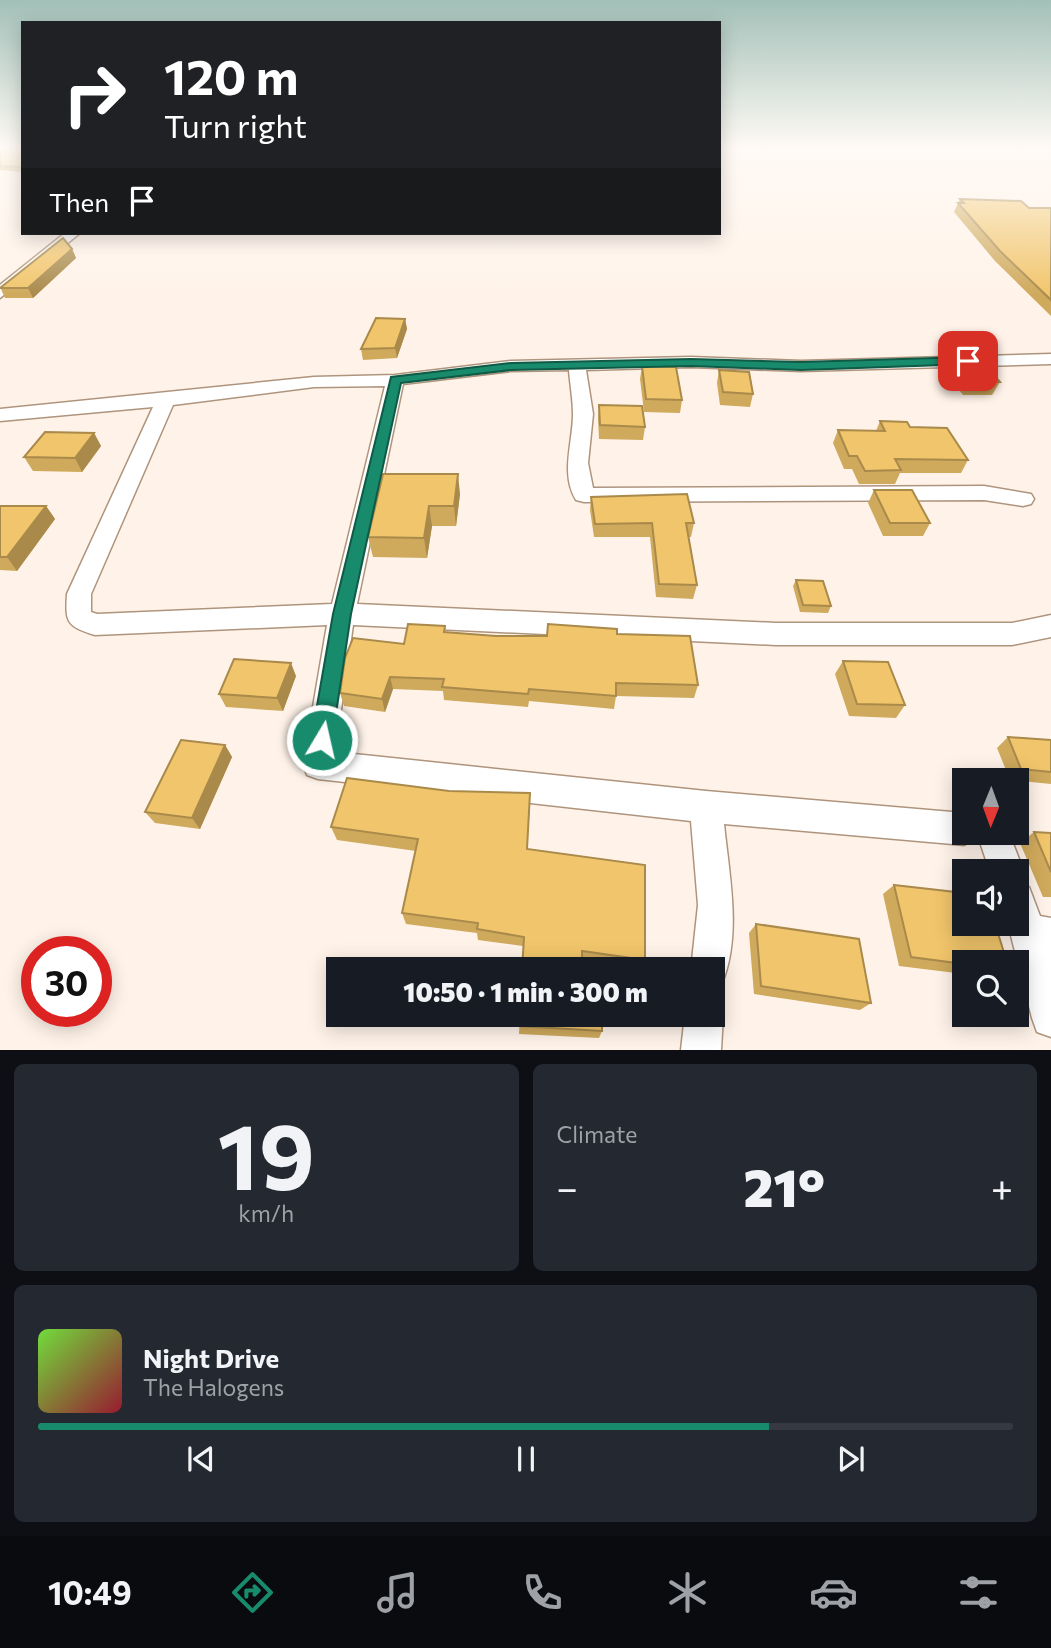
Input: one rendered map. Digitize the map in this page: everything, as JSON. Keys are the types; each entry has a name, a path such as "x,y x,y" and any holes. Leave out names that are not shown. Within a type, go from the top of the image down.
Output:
{"street":[{"path":"0,293 71,235"},
{"path":"0,415 166,400 314,382 395,380 511,366 691,362 801,366 1051,359"},
{"path":"577,366 583,414 578,463 584,495 984,493 1023,499"},
{"path":"395,380 342,614 317,765 706,807 952,828"},
{"path":"166,400 79,594 78,617 95,625 342,614 776,634 1012,634 1051,626"},
{"path":"706,807 715,905 710,957"},
{"path":"1032,922 1051,1018"},
{"path":"701,1049 703,1027"}],"building":[{"path":"960,199 1021,201 1029,208 1051,208 1051,300 1000,251 958,203 964,203"},
{"path":"63,238 72,249 28,288 0,288"},
{"path":"376,318 405,319 395,348 361,349"},
{"path":"977,356 1000,382 970,382 949,357"},
{"path":"642,366 676,367 682,400 646,399"},
{"path":"719,370 749,372 753,394 723,392"},
{"path":"599,405 642,406 645,427 600,425"},
{"path":"880,421 907,422 910,427 947,428 968,460 895,459 901,470 865,471 857,456 849,456 838,430 885,431"},
{"path":"45,432 94,433 75,458 24,457"},
{"path":"383,474 458,474 454,506 429,506 424,538 368,537"},
{"path":"874,490 912,490 930,523 890,523"},
{"path":"687,494 694,523 686,523 697,585 659,584 652,523 595,524 591,497"},
{"path":"0,506 46,506 7,557 0,557"},
{"path":"796,580 823,581 831,606 803,605"},
{"path":"408,624 445,626 444,632 496,636 547,636 548,624 617,629 617,634 690,636 698,685 616,683 616,696 529,689 528,694 442,687 444,679 390,677 382,699 340,693 345,658 353,638 404,644"},
{"path":"234,659 291,663 277,698 219,694"},
{"path":"843,661 888,662 905,705 857,704"},
{"path":"1008,737 1051,740 1051,772 1021,768"},
{"path":"181,740 225,745 192,818 145,812"},
{"path":"347,778 449,791 530,793 527,849 645,865 645,957 582,951 582,957 523,957 524,937 477,929 478,923 402,913 418,839 331,827"},
{"path":"1034,832 1051,833 1051,872"},
{"path":"894,885 952,892 952,936 999,936 1003,950 952,950 952,962 911,957"},
{"path":"756,924 859,939 871,1003 761,986"},
{"path":"536,1027 602,1027 602,1031"}],"route":[{"path":"322,740 342,614 395,380 511,366 691,362 801,366 968,361"}]}
